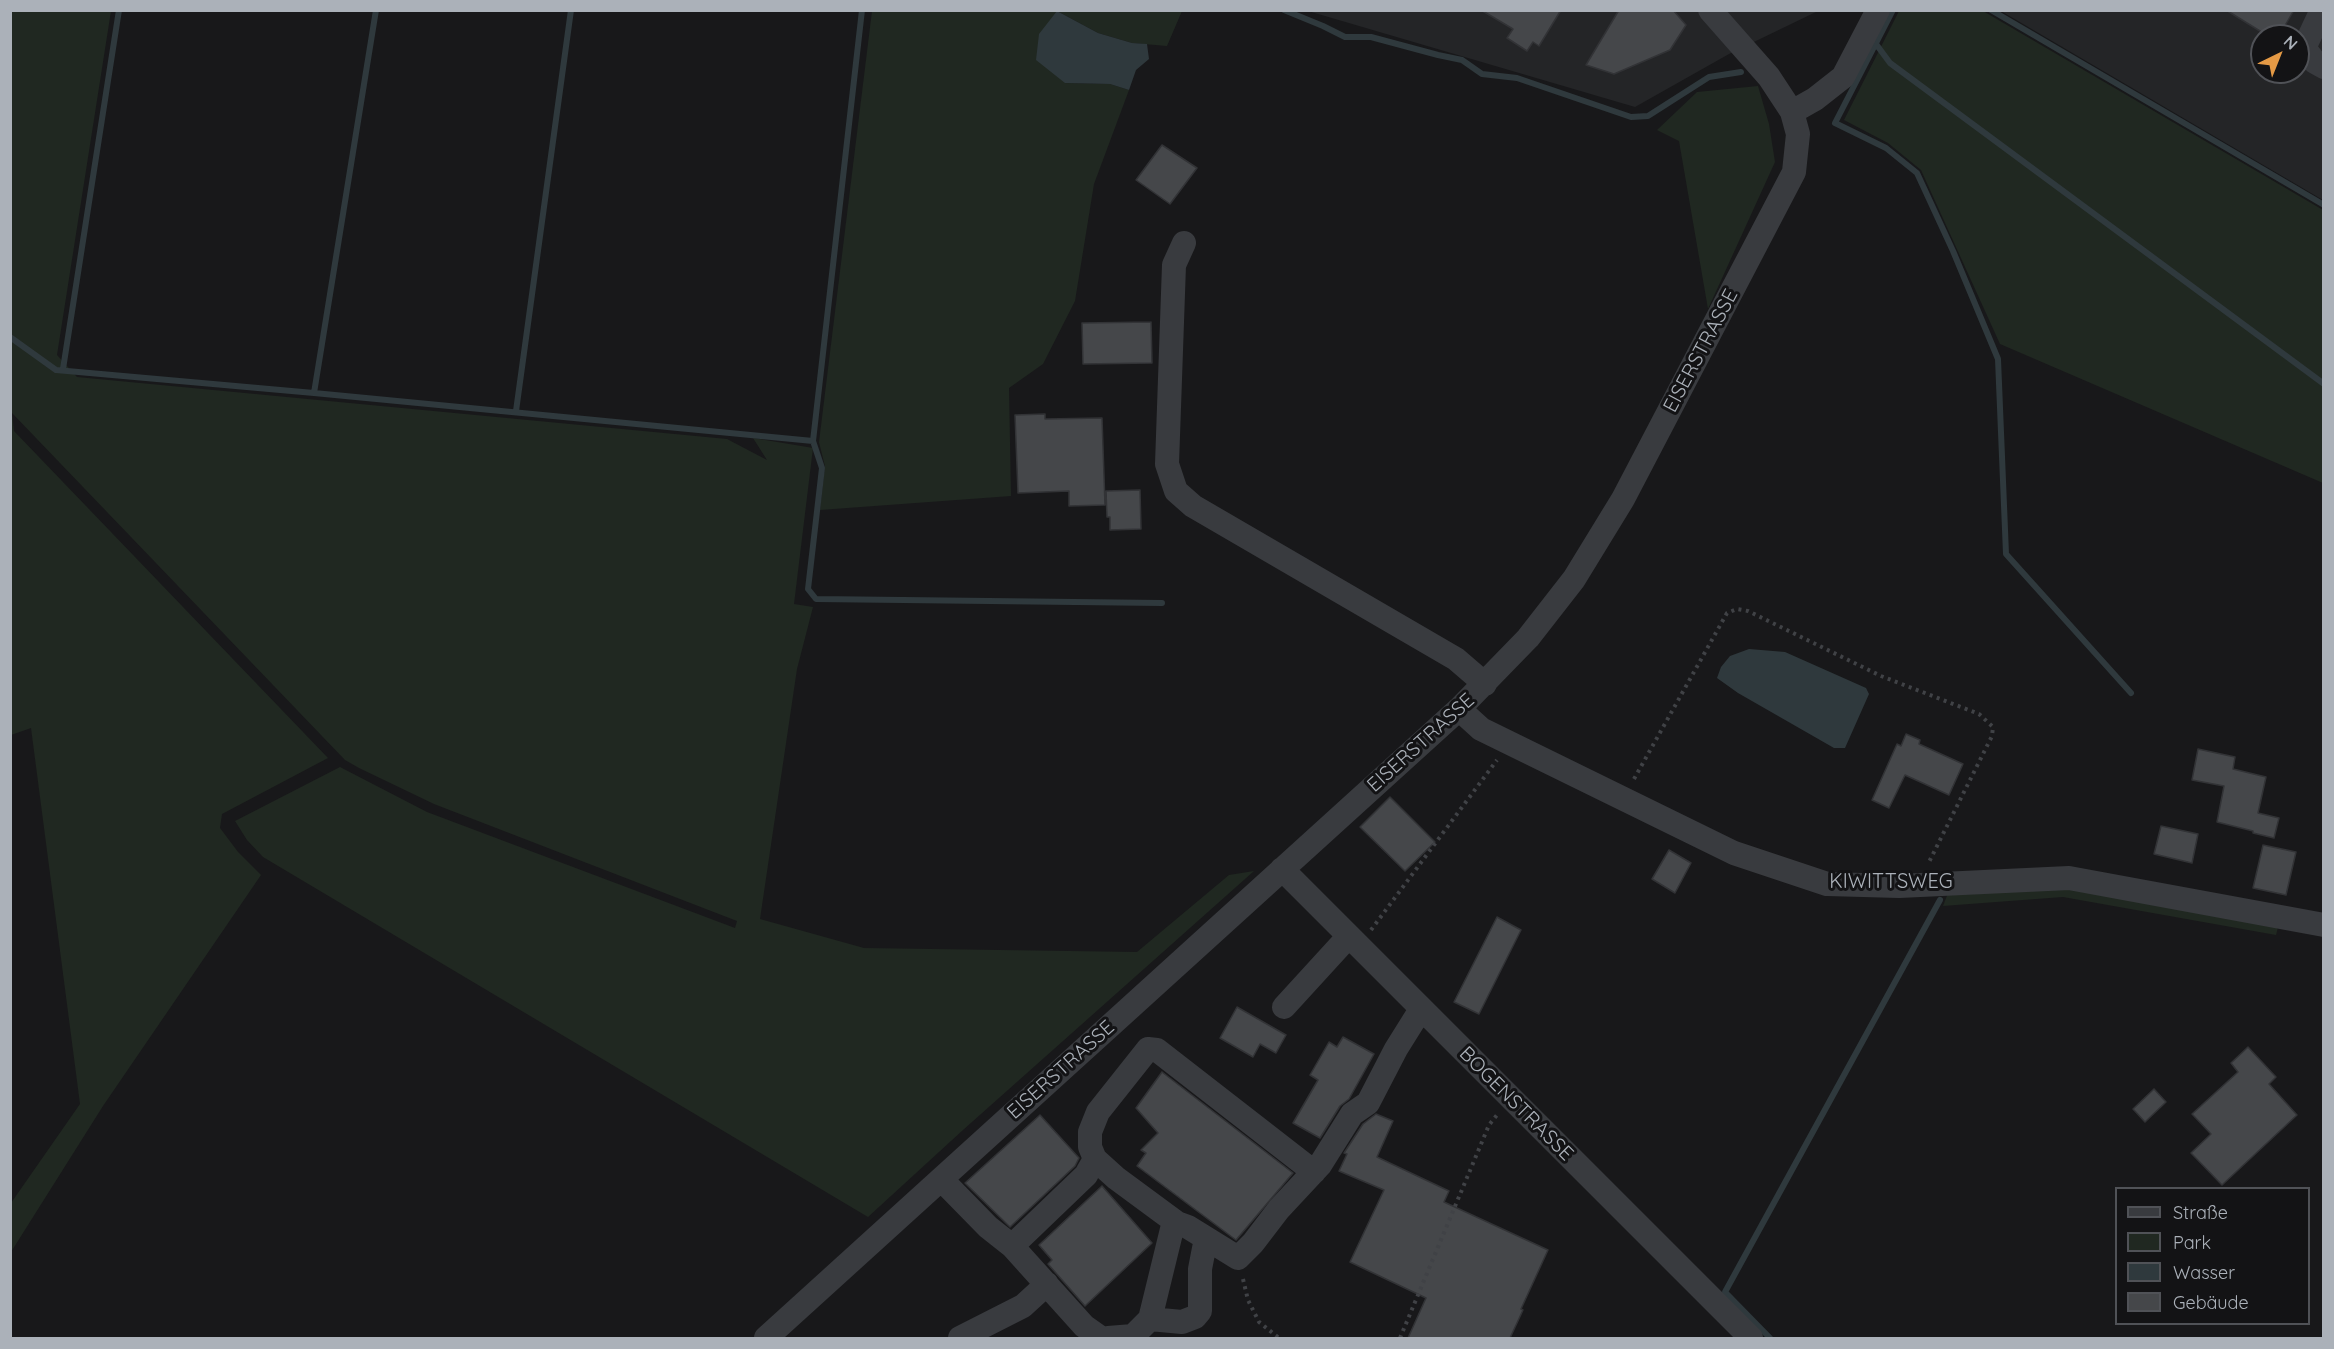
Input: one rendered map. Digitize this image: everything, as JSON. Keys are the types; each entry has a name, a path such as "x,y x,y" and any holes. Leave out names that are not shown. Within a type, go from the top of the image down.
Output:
{"street":[{"path":"1710,10 1769,77 1792,112 1815,99 1843,77 1878,10"},
{"path":"2322,10 2304,48 2315,62 2324,67"},
{"name":"EISERSTRASSE","path":"766,1338 1460,709 1528,638 1574,579 1623,499 1794,172 1798,134 1792,112"},
{"path":"1184,243 1174,265 1173,277 1167,464 1176,491 1193,506 1456,658 1485,684"},
{"name":"KIWITTSWEG","path":"1460,709 1481,729 1734,853 1827,884 1924,885 2069,878 2324,926"},
{"name":"BOGENSTRASSE","path":"1282,869 1751,1338"},
{"path":"1284,1007 1354,942"},
{"path":"1314,1172 1157,1050 1148,1049 1098,1112 1090,1132 1090,1147 1095,1159 1116,1178 1177,1223 1188,1227 1238,1258 1314,1172 1320,1165 1352,1114 1368,1103 1396,1049 1421,1009"},
{"path":"1012,1246 1086,1175 1095,1159"},
{"path":"941,1179 988,1227 1012,1246 1084,1326 1101,1338"},
{"path":"1108,1338 1133,1336 1150,1319 1172,1229 1177,1223"},
{"path":"1150,1319 1182,1322 1195,1317 1200,1311 1200,1269 1206,1238"},
{"path":"960,1338 1023,1306 1047,1284"}],"path":[{"path":"1623,798 1726,613 1737,609 1748,611 1881,676 1979,714 1993,727 1992,736 1923,875 1924,885"},
{"path":"1354,942 1510,743"},
{"path":"1400,1338 1489,1125 1510,1098"},
{"path":"1238,1258 1248,1300 1259,1322 1279,1338"}],"shaded area":[{"path":"1308,11 1818,11 1729,54 1635,107"},
{"path":"2001,11 2323,11 2323,200"}],"green space":[{"path":"11,10 111,11 57,355 77,377 727,439 767,460 753,438 813,448 794,604 813,607 797,669 760,919 864,948 1137,952 1229,875 1254,871 868,1217 263,857 247,840 235,821 340,767 427,812 735,928 737,921 434,804 345,760 12,413 14,431 328,758 222,814 220,828 238,852 261,875 103,1106 11,1252 11,1203 80,1104 31,728 11,735"},
{"path":"872,11 1057,11 1065,83 1110,84 1129,90 1094,184 1075,301 1043,364 1009,388 1011,496 820,510 825,466 819,442"},
{"path":"1057,11 1182,11 1167,46 1132,43 1098,33"},
{"path":"1899,11 1983,11 2323,210 2323,483 2000,344 1921,170 1888,143 1844,120"},
{"path":"1758,86 1769,124 1775,162 1708,309 1679,141 1657,130 1697,92"},
{"path":"2067,883 2279,923 2276,935 2063,897 1943,906 1950,888"}],"water":[{"path":"1057,11 1098,33 1132,43 1147,44 1149,59 1136,70 1129,90 1110,84 1065,83 1036,60 1039,34"},
{"path":"1749,649 1785,652 1866,688 1869,694 1845,748 1834,748 1738,693 1717,678 1721,667 1730,656"}],"building":[{"path":"1481,10 1561,10 1539,46 1533,42 1527,51 1507,38 1513,29"},
{"path":"1619,10 1673,10 1686,25 1670,50 1614,74 1586,65"},
{"path":"2226,10 2294,10 2286,24 2250,25"},
{"path":"1162,145 1197,168 1170,204 1136,180"},
{"path":"1151,322 1152,363 1083,364 1082,323"},
{"path":"1045,414 1045,419 1102,418 1105,505 1069,506 1069,491 1018,493 1015,415"},
{"path":"1140,490 1141,529 1110,530 1106,491"},
{"path":"1906,734 1920,740 1919,744 1963,764 1949,795 1905,775 1889,808 1872,800 1897,744 1901,746"},
{"path":"2198,749 2235,757 2233,769 2266,777 2258,813 2279,818 2274,838 2217,822 2224,786 2192,780"},
{"path":"1390,797 1435,842 1405,871 1360,827"},
{"path":"2161,826 2198,834 2192,863 2154,854"},
{"path":"2263,845 2296,852 2286,895 2253,888"},
{"path":"1669,850 1691,863 1675,893 1652,879"},
{"path":"1497,917 1521,930 1479,1014 1454,1002"},
{"path":"1237,1007 1286,1035 1276,1053 1260,1044 1253,1057 1220,1038"},
{"path":"1343,1037 1374,1054 1349,1099 1340,1106 1320,1138 1293,1123 1318,1080 1310,1075 1329,1042 1337,1047"},
{"path":"2248,1047 2276,1077 2269,1084 2297,1115 2222,1185 2191,1153 2211,1134 2192,1114 2238,1072 2231,1063"},
{"path":"1162,1072 1293,1173 1236,1240 1137,1166 1146,1153 1141,1150 1158,1133 1136,1108"},
{"path":"2154,1089 2166,1102 2145,1122 2133,1109"},
{"path":"1376,1114 1393,1121 1377,1157 1449,1191 1444,1202 1548,1250 1510,1338 1408,1338 1426,1298 1350,1262 1384,1190 1339,1171 1347,1154 1344,1153 1363,1124"},
{"path":"1040,1115 1079,1158 1075,1166 1010,1227 965,1183"},
{"path":"1102,1186 1152,1243 1085,1306 1048,1264 1052,1260 1039,1245"}],"waterway":[{"path":"63,369 119,10"},
{"path":"376,10 314,393 813,441"},
{"path":"516,411 571,10"},
{"path":"862,10 813,441 822,468 808,589 816,599 1162,603"},
{"path":"1284,10 1345,37 1371,37 1462,60 1482,74 1517,78 1631,117 1648,116 1709,77 1741,72"},
{"path":"1893,10 1835,123 1886,148 1917,173 1953,251 1998,359 2006,554 2131,693"},
{"path":"1991,10 2324,205"},
{"path":"1876,44 1890,63 2324,384"},
{"path":"10,337 56,370 314,393"},
{"path":"1770,1338 1725,1292 1940,900"}]}
